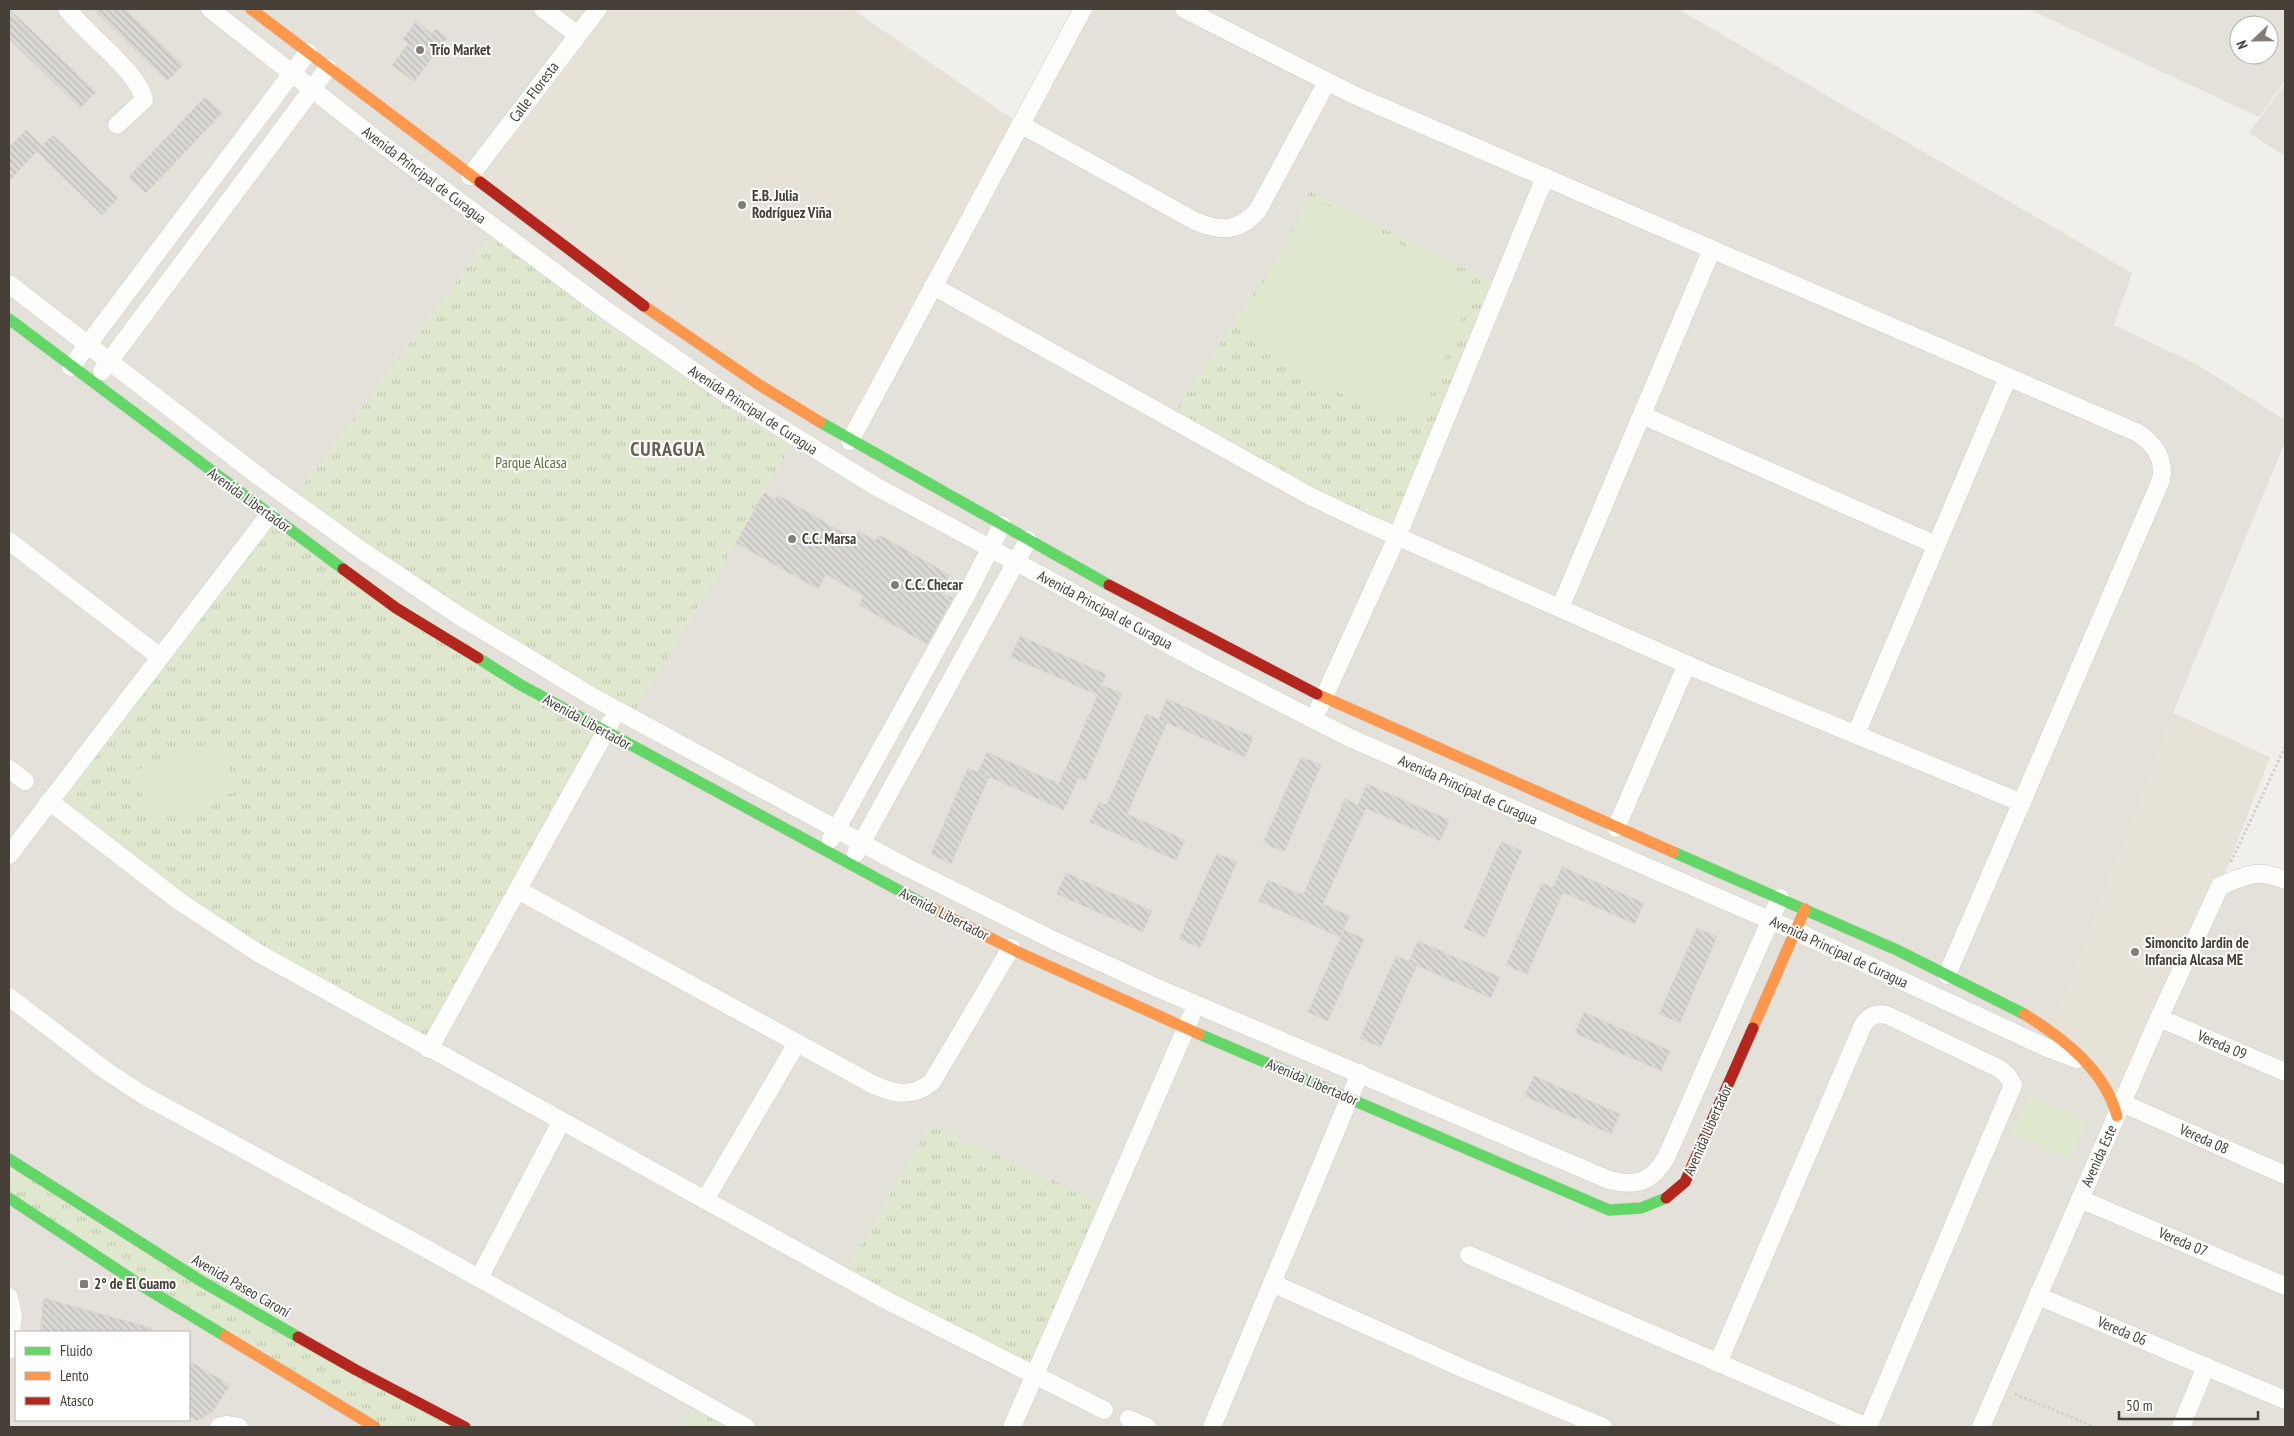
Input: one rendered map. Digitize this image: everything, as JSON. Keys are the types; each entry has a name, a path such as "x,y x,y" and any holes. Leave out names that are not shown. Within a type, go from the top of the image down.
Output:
{"street":[{"path":"67,9 77,22 133,77 142,91 144,100 117,126"},
{"name":"Avenida Principal de Curagua","path":"210,9 525,251 672,357 835,463 1016,563 1313,720 1404,763 1795,931 2045,1047 2086,1063"},
{"name":"Avenida Principal de Curagua","path":"251,9 633,298 758,384 850,441 1207,638 1324,698 1616,828 1780,898 1947,975 2028,1017 2050,1030 2086,1063 2106,1086 2119,1110"},
{"path":"543,9 578,35"},
{"name":"Calle Floresta","path":"470,176 598,9"},
{"path":"850,441 1083,9"},
{"path":"1184,9 1327,82 2146,438 2157,452 2162,466 2161,480 1947,975"},
{"path":"71,367 308,52"},
{"path":"92,383 328,68"},
{"path":"1020,124 1195,221 1216,228 1226,229 1244,224 1258,210 1327,82"},
{"path":"1313,720 1397,536 1545,177"},
{"path":"1560,608 1712,249"},
{"name":"Avenida Libertador","path":"9,284 276,489 397,575 546,669 618,710 862,843 959,894 1053,940 1196,1004 1588,1172 1623,1184 1642,1181 1660,1168 1675,1141 1780,898"},
{"path":"933,286 1308,495 1687,664 2022,803"},
{"name":"Avenida Libertador","path":"9,319 92,383 383,598 432,631 519,684 850,865 1011,948 1186,1028 1608,1210 1624,1211 1652,1205 1676,1192 1685,1182 1804,910"},
{"path":"1856,734 2008,377"},
{"path":"1642,415 1936,545"},
{"path":"9,855 269,515"},
{"path":"825,850 966,596 1002,525"},
{"path":"850,865 1028,540"},
{"path":"9,541 160,657"},
{"path":"1616,828 1687,664"},
{"path":"429,1049 618,710"},
{"path":"9,769 25,781"},
{"path":"49,801 178,901 224,932 429,1049 888,1301 1104,1410"},
{"path":"2220,886 2242,877 2263,873 2285,880"},
{"name":"Avenida Este","path":"1981,1427 2159,1018 2220,886"},
{"path":"518,890 884,1090 903,1094 921,1089 932,1082 1011,948"},
{"path":"9,997 105,1070 143,1095 479,1278 746,1427"},
{"path":"1012,1427 1196,1004"},
{"path":"1469,1255 1718,1363 1867,1427 2013,1085 2007,1074 1888,1015 1877,1014 1872,1016 1863,1025 1718,1363"},
{"name":"Vereda 09","path":"2159,1018 2284,1067"},
{"path":"705,1200 797,1043"},
{"path":"1212,1427 1360,1073"},
{"name":"Vereda 08","path":"2119,1110 2285,1175"},
{"path":"479,1278 561,1122"},
{"name":"Avenida Paseo Caroní","path":"9,1159 209,1286 356,1370 464,1427"},
{"path":"9,1198 132,1280 375,1427"},
{"name":"Vereda 07","path":"2080,1199 2285,1286"},
{"path":"1272,1283 1462,1368 1563,1420 1603,1427"},
{"name":"Vereda 06","path":"2038,1296 2285,1400"},
{"path":"9,1297 13,1315 9,1350"},
{"path":"2181,1427 2206,1366"},
{"path":"1129,1420 1147,1427"},
{"path":"219,1427 226,1425 239,1427"}],"path":[{"path":"2220,886 2285,747"},
{"path":"1998,1387 2095,1427"}],"shaded area":[{"path":"9,9 598,9 850,440 1083,9 1678,9 2132,273 2114,325 2196,364 2285,420 2285,442 2173,713 2270,757 2220,885 2285,880 2285,1427 465,1427 9,1159"},
{"name":"E.B. Julia Rodríguez Viña","path":"598,9 852,9 1020,124 850,441 470,176"},
{"path":"2028,9 2285,9 2285,81 2259,117"},
{"path":"2285,84 2285,156 2249,133"},
{"name":"Simoncito Jardin de Infancia Alcasa ME","path":"2173,713 2270,757 2220,886 2117,1116 2050,1030"},
{"path":"9,1198 375,1427 9,1427"}],"green space":[{"path":"1309,191 1499,286 1397,537 1171,417 1278,257 1297,223"},
{"path":"1316,201 1456,274 1468,288 1467,304 1425,408 1381,417 1245,338 1241,331 1241,321 1304,214 1311,203"},
{"name":"Parque Alcasa","path":"496,229 795,438 717,577 631,717 292,500"},
{"path":"269,515 605,732 429,1049 258,953 49,801"},
{"path":"218,740 237,791 152,822 133,771"},
{"path":"2030,1094 2087,1120 2070,1159 2012,1134"},
{"path":"930,1125 1109,1205 1034,1377 843,1276"},
{"path":"9,1159 465,1427 375,1427 9,1198"},
{"path":"698,1400 746,1427 681,1427"}],"building":[{"path":"9,9 96,92 80,108 9,39"},
{"path":"93,9 125,9 183,65 167,81"},
{"name":"Trío Market","path":"416,21 432,34 436,29 447,38 414,82 392,65 408,44 403,39"},
{"path":"205,97 222,113 146,193 129,177"},
{"path":"26,130 42,146 9,181 9,147"},
{"path":"53,135 118,198 102,215 37,151"},
{"path":"764,493 775,499 778,495 854,539 858,531 876,541 879,535 950,575 941,592 953,598 927,644 859,605 864,596 826,574 818,589 736,543"},
{"path":"1020,636 1106,674 1098,695 1011,657"},
{"path":"1102,685 1122,694 1085,781 1078,778 1064,810 978,772 987,752 1059,784"},
{"path":"1167,699 1253,737 1245,757 1159,719"},
{"path":"1146,714 1167,723 1127,814 1185,840 1176,860 1090,822 1099,802 1107,805"},
{"path":"1301,757 1321,765 1284,852 1263,843"},
{"path":"968,768 989,777 951,864 931,854"},
{"path":"1367,784 1449,820 1440,841 1366,808 1323,904 1349,916 1340,937 1259,901 1268,880 1303,895 1345,799 1358,805"},
{"path":"1501,842 1522,851 1485,937 1464,928"},
{"path":"1217,853 1237,862 1200,948 1179,939"},
{"path":"1562,867 1644,903 1635,924 1563,892 1527,974 1506,965 1542,883 1553,888"},
{"path":"1066,873 1152,911 1143,932 1057,894"},
{"path":"1697,928 1717,937 1680,1023 1659,1014"},
{"path":"1344,930 1364,939 1328,1021 1308,1012"},
{"path":"1418,941 1500,977 1491,998 1409,962"},
{"path":"1396,956 1417,965 1381,1047 1360,1038"},
{"path":"1584,1012 1670,1051 1661,1071 1575,1033"},
{"path":"1534,1076 1620,1114 1611,1134 1525,1096"},
{"path":"44,1298 151,1328 151,1331 40,1331"},
{"path":"190,1362 230,1385 213,1411 197,1421 190,1417"}],"traffic: fast":[{"path":"9,319 343,569"},
{"path":"820,422 1109,585"},
{"path":"478,658 519,684 933,909"},
{"path":"1673,852 1897,950 2024,1014"},
{"path":"1199,1034 1609,1210 1641,1208 1666,1198"},
{"path":"9,1159 201,1281 298,1337"},
{"path":"9,1198 139,1284 225,1336"}],"traffic: slow":[{"path":"251,9 480,182"},
{"path":"644,306 758,384 820,422"},
{"path":"1317,694 1673,852"},
{"path":"933,909 1020,953 1199,1034"},
{"path":"1753,1028 1805,909"},
{"path":"2024,1014 2067,1045 2093,1070 2111,1099 2117,1116"},
{"path":"225,1336 375,1427"}],"traffic: jam":[{"path":"480,182 644,306"},
{"path":"343,569 396,608 478,658"},
{"path":"1109,585 1317,694"},
{"path":"1666,1198 1685,1182 1753,1028"},
{"path":"298,1337 356,1370 465,1427"}],"place":[{"name":"Trío Market","path":"420,50"},
{"name":"E.B. Julia Rodríguez Viña","path":"742,205"},
{"name":"C.C. Marsa","path":"792,539"},
{"name":"C.C. Checar","path":"895,585"},
{"name":"Simoncito Jardin de Infancia Alcasa ME","path":"2135,952"},
{"name":"2° de El Guamo","path":"84,1284"}],"district":[{"name":"CURAGUA","path":"668,449"}]}
